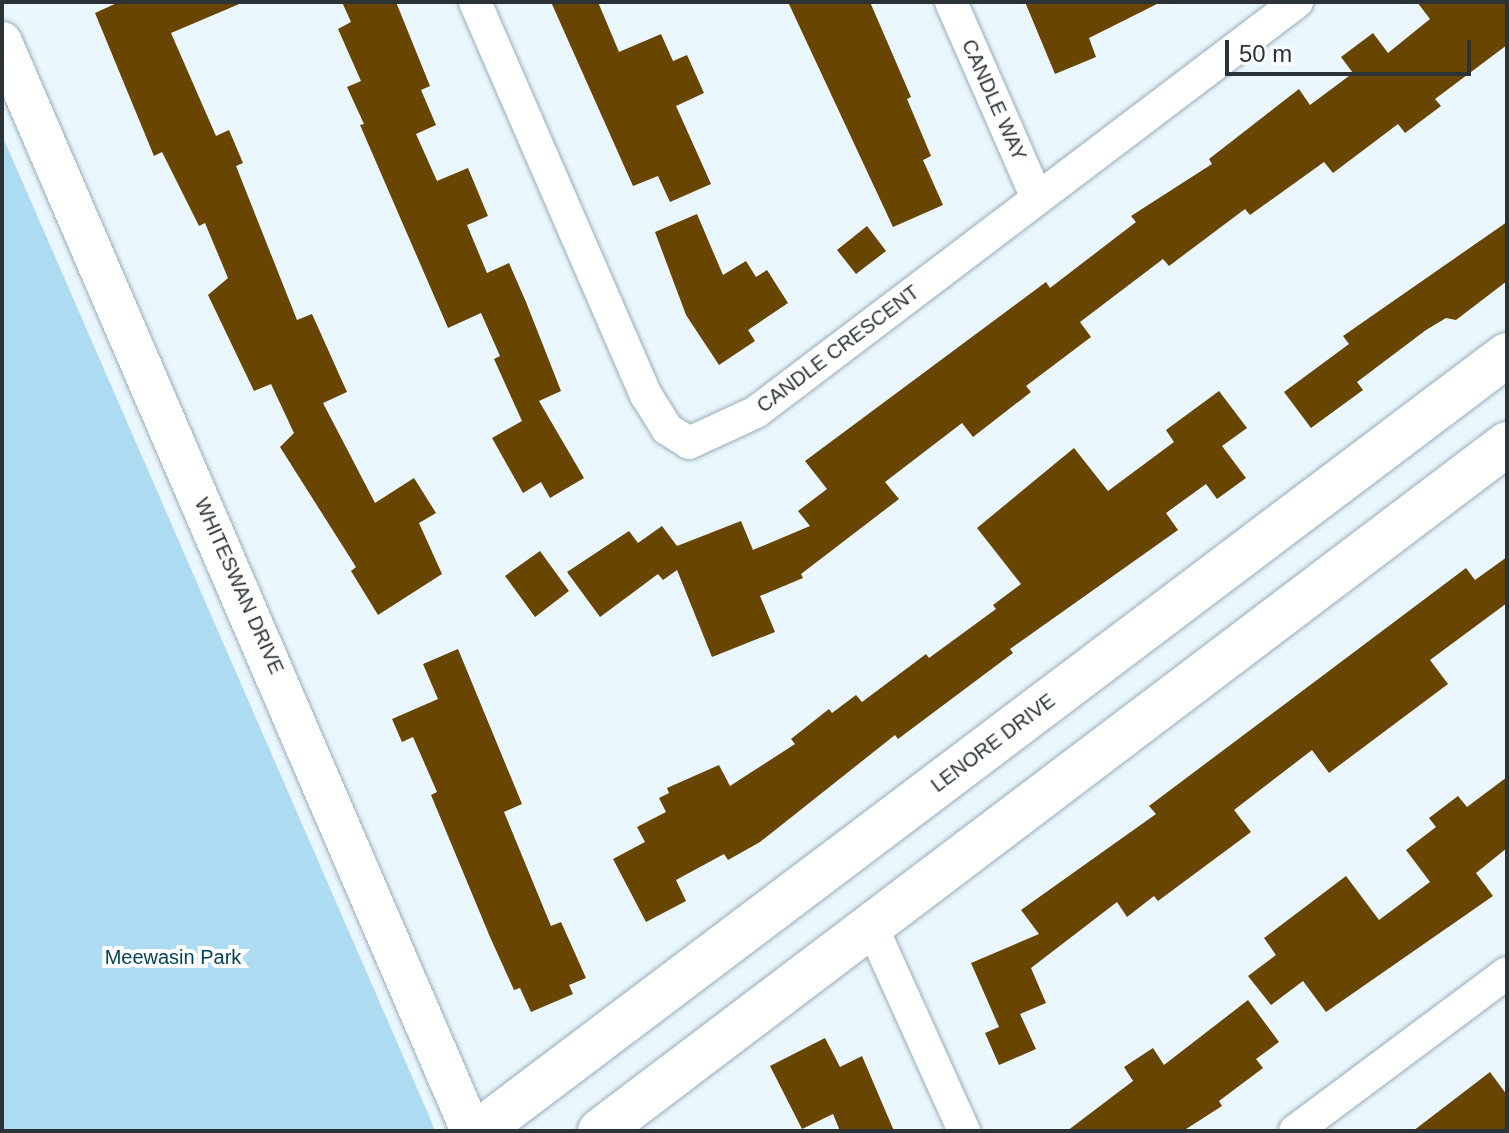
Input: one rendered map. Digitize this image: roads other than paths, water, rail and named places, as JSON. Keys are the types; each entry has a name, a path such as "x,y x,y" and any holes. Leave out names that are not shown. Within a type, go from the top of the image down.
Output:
{"main road":[{"name":"LENORE DRIVE","path":"479,1131 1507,355"},
{"path":"600,1131 1507,444"}],"street":[{"name":"CANDLE CRESCENT","path":"475,2 646,395 667,429 689,443 756,412 1297,2"},
{"name":"CANDLE WAY","path":"951,2 1037,198"},
{"name":"WHITESWAN DRIVE","path":"2,42 471,1131"},
{"path":"872,927 964,1131"},
{"path":"1295,1131 1507,973"}],"park label":[{"name":"Meewasin Park","path":"173,957"}]}
